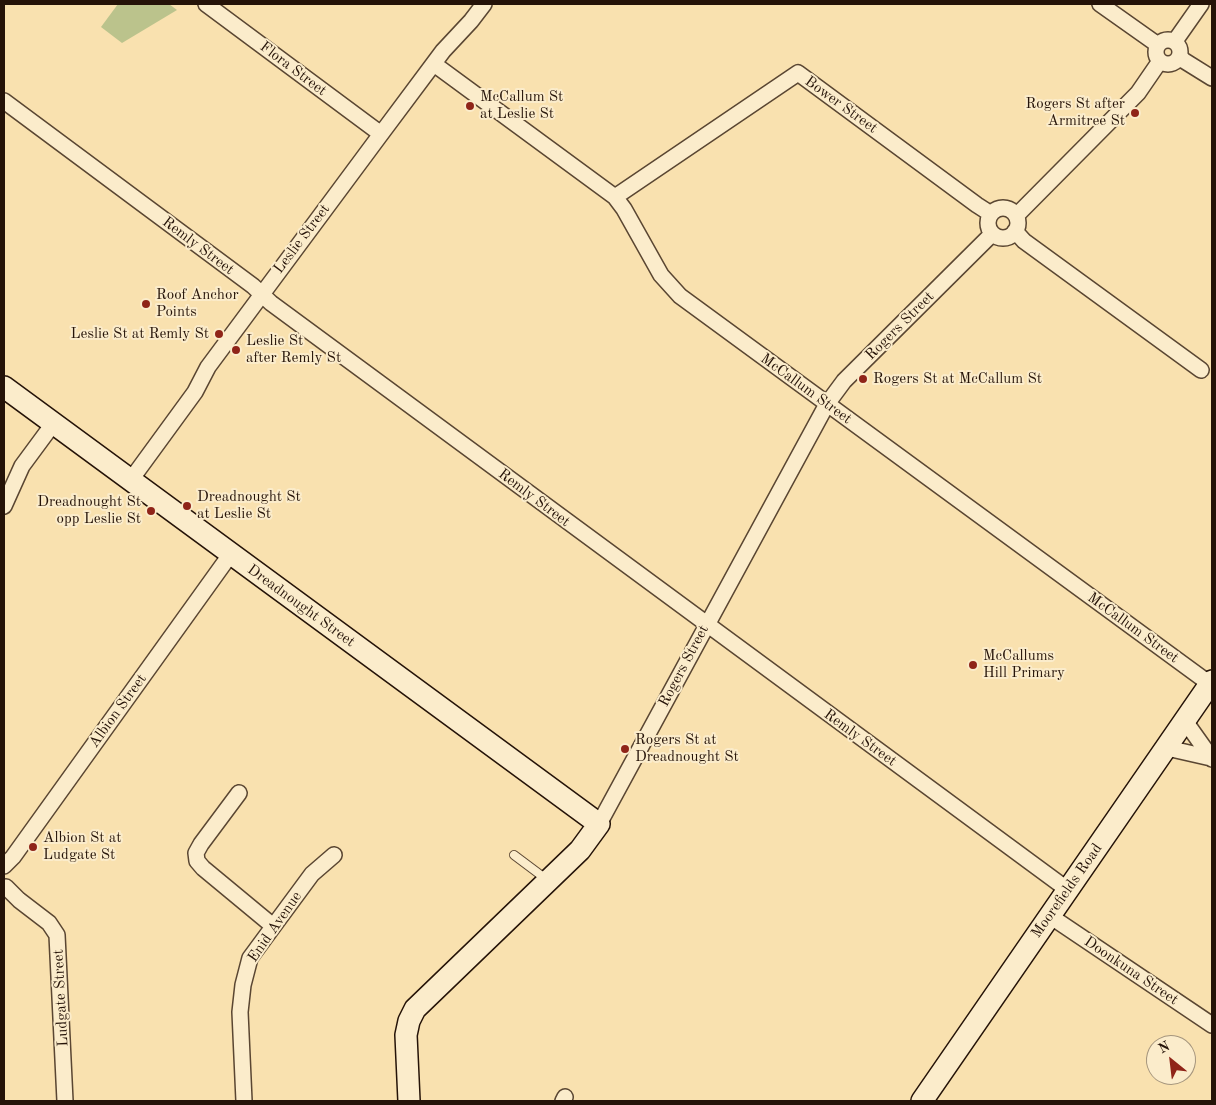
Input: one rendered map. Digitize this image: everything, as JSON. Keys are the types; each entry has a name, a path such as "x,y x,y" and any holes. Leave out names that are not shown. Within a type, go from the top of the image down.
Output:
{"street":[{"name":"Flora Street","path":"206,4 380,134"},
{"name":"Leslie Street","path":"130,481 196,392 208,367 380,134 434,64 484,4"},
{"path":"1100,4 1158,45"},
{"path":"1200,4 1177,49 1175,62 1171,64 1160,62 1156,55 1158,45 1164,40 1177,49 1183,60 1212,78"},
{"path":"1016,216 1138,93 1160,62"},
{"name":"McCallum Street","path":"434,64 615,196 661,275 674,290 826,404 1211,682"},
{"name":"Bower Street","path":"615,196 798,73 991,214"},
{"name":"Remly Street","path":"4,101 262,294 271,303 1068,890"},
{"path":"1004,208 1013,212 1018,224 1015,232 1004,238 992,234 988,222 991,214 1004,208"},
{"path":"1015,232 1024,241 1201,370"},
{"name":"Rogers Street","path":"409,1101 406,1035 408,1021 415,1009 580,850 598,824 826,404 844,381 992,234"},
{"name":"Dreadnought Street","path":"4,387 598,824"},
{"path":"4,506 22,466 53,424"},
{"name":"Albion Street","path":"4,866 13,857 230,555"},
{"name":"Moorefields Road","path":"922,1101 1211,682"},
{"path":"1185,721 1211,758"},
{"path":"1167,748 1211,758"},
{"path":"239,793 201,844 196,853 198,861 203,868 273,926"},
{"name":"Enid Avenue","path":"244,1101 240,1012 243,985 250,958 312,874 334,855"},
{"name":"Ludgate Street","path":"4,883 19,900 49,923 57,936 65,1101"},
{"name":"Doonkuna Street","path":"1050,916 1212,1025"}],"lane":[{"path":"514,855 549,880"}],"green space":[{"path":"118,4 169,4 177,10 122,43 101,27"}],"place":[{"name":"McCallum St at Leslie St","path":"470,106"},
{"name":"Rogers St after Armitree St","path":"1135,113"},
{"name":"Roof Anchor Points","path":"146,304"},
{"name":"Leslie St at Remly St","path":"219,334"},
{"name":"Leslie St after Remly St","path":"236,350"},
{"name":"Rogers St at McCallum St","path":"863,379"},
{"name":"Dreadnought St at Leslie St","path":"187,506"},
{"name":"Dreadnought St opp Leslie St","path":"151,511"},
{"name":"McCallums Hill Primary","path":"973,665"},
{"name":"Rogers St at Dreadnought St","path":"625,749"},
{"name":"Albion St at Ludgate St","path":"33,847"}]}
